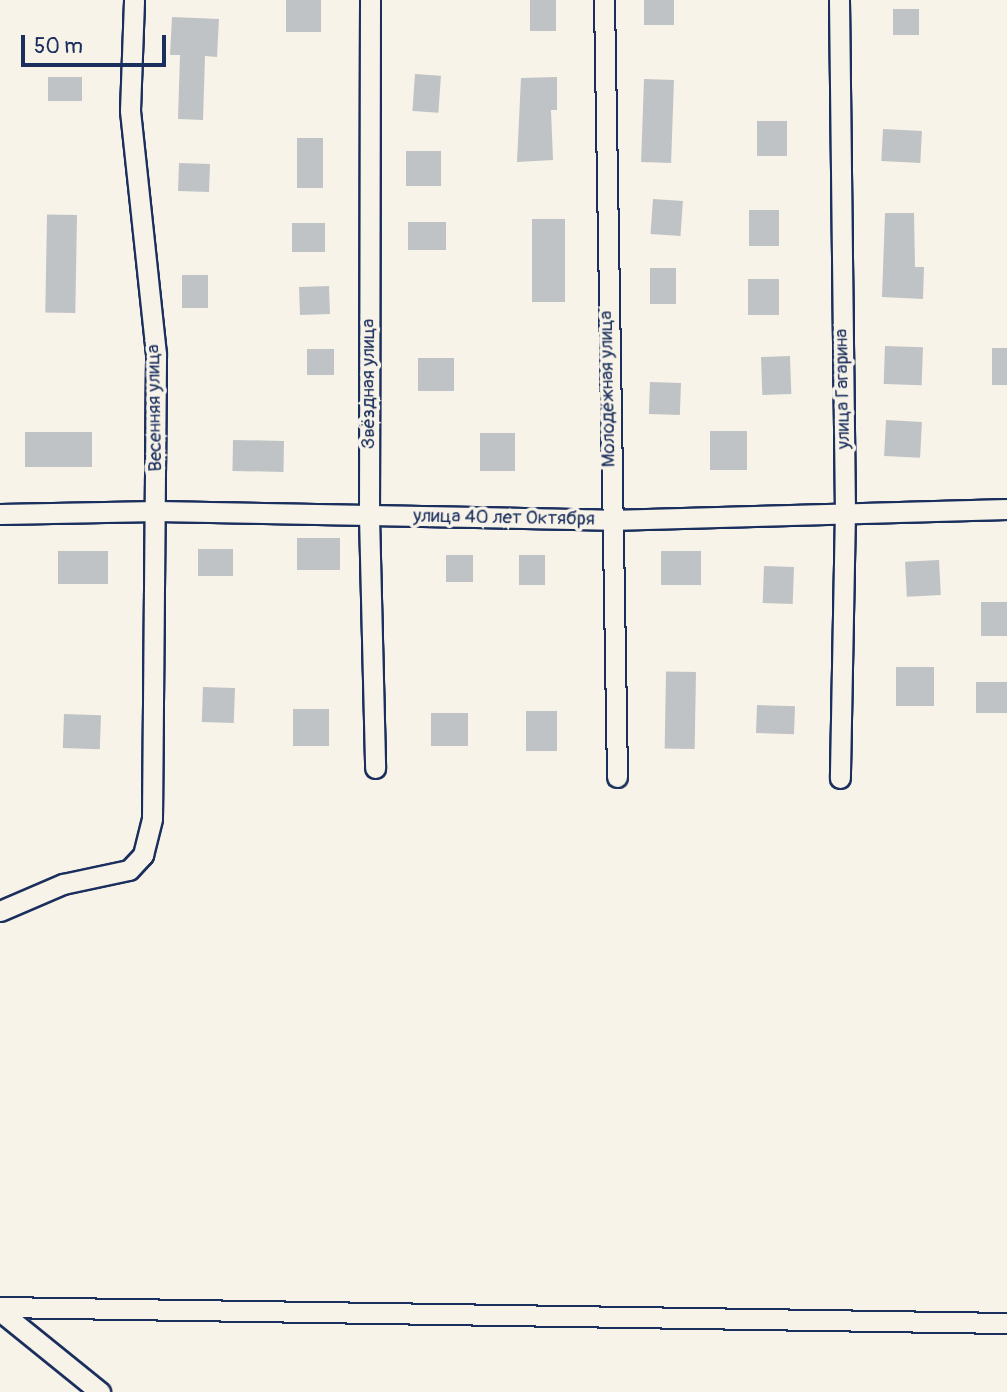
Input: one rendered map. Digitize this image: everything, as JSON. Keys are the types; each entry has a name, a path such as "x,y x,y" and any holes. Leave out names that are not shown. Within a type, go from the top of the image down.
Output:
{"street":[{"name":"Весенняя улица","path":"0,911 63,884 130,870 143,855 152,818 157,511 156,354 130,110 134,0"},
{"name":"Звёздная улица","path":"370,0 369,516 375,768"},
{"name":"Молодёжная улица","path":"604,0 610,520 617,778"},
{"name":"улица Гагарина","path":"839,0 845,510 840,778"},
{"name":"улица 40 лет Октября","path":"0,514 157,511 610,520 845,510 1007,509"},
{"path":"0,1309 1007,1323"},
{"path":"0,1309 100,1392"}],"building":[{"path":"286,0 321,0 321,32 286,32"},
{"path":"530,0 556,0 556,31 530,31"},
{"path":"644,0 674,0 674,25 644,25"},
{"path":"893,9 919,9 919,35 893,35"},
{"path":"172,17 219,19 217,57 205,56 203,120 178,119 180,55 170,55"},
{"path":"415,74 441,76 438,113 412,111"},
{"path":"48,77 82,77 82,101 48,101"},
{"path":"557,77 557,110 551,110 553,160 517,162 521,78"},
{"path":"644,79 674,80 671,163 641,162"},
{"path":"757,121 787,121 787,156 757,156"},
{"path":"883,129 922,131 920,163 881,161"},
{"path":"297,138 323,138 323,188 297,188"},
{"path":"406,151 441,151 441,186 406,186"},
{"path":"179,163 210,164 209,192 178,191"},
{"path":"653,199 683,201 680,236 651,234"},
{"path":"749,210 779,210 779,246 749,246"},
{"path":"885,213 914,213 915,267 924,267 923,299 882,297"},
{"path":"47,214 77,215 75,313 45,312"},
{"path":"532,219 565,219 565,302 532,302"},
{"path":"408,222 446,222 446,250 408,250"},
{"path":"292,223 325,223 325,252 292,252"},
{"path":"650,268 676,268 676,304 650,304"},
{"path":"182,275 208,275 208,308 182,308"},
{"path":"748,279 779,279 779,315 748,315"},
{"path":"329,286 330,314 300,315 299,287"},
{"path":"885,346 923,347 922,385 884,384"},
{"path":"992,348 1007,348 1007,385 992,385"},
{"path":"307,349 334,349 334,375 307,375"},
{"path":"790,356 791,394 762,395 761,357"},
{"path":"418,358 454,358 454,391 418,391"},
{"path":"650,382 681,383 680,415 649,414"},
{"path":"886,420 922,422 920,458 884,456"},
{"path":"710,431 747,431 747,470 710,470"},
{"path":"25,432 92,432 92,467 25,467"},
{"path":"480,433 515,433 515,471 480,471"},
{"path":"233,440 284,441 283,472 232,471"},
{"path":"297,538 340,538 340,570 297,570"},
{"path":"198,549 233,549 233,576 198,576"},
{"path":"58,551 108,551 108,584 58,584"},
{"path":"661,551 701,551 701,585 661,585"},
{"path":"446,555 473,555 473,582 446,582"},
{"path":"519,555 545,555 545,585 519,585"},
{"path":"939,560 941,595 907,597 905,562"},
{"path":"764,566 794,567 793,604 763,603"},
{"path":"981,602 1007,602 1007,636 981,636"},
{"path":"896,667 934,667 934,706 896,706"},
{"path":"666,671 696,672 695,749 665,748"},
{"path":"976,682 1007,682 1007,713 976,713"},
{"path":"203,687 235,688 234,723 202,722"},
{"path":"757,705 795,706 794,734 756,733"},
{"path":"293,709 329,709 329,746 293,746"},
{"path":"526,711 557,711 557,751 526,751"},
{"path":"431,713 468,713 468,746 431,746"},
{"path":"64,714 101,715 100,749 63,748"}]}
